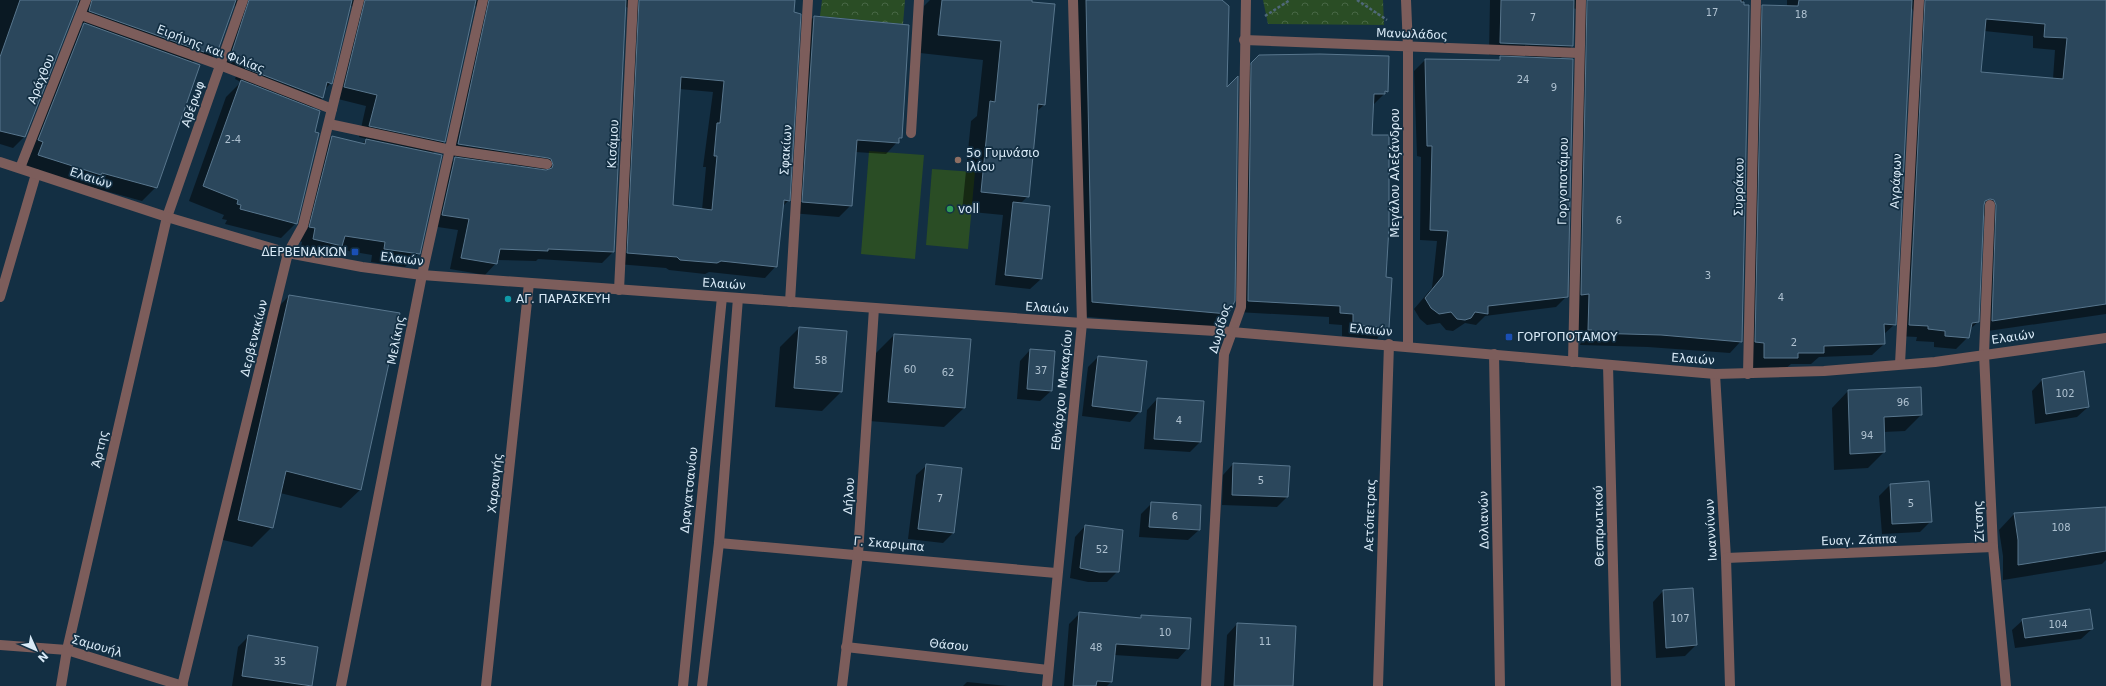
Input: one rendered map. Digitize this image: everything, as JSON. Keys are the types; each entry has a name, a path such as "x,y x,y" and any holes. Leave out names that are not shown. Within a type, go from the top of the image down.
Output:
{"street":[{"name":"Αράχθου","path":"20,168 86,0"},
{"name":"Αβέρωφ","path":"167,217 243,0"},
{"name":"Δερβενακίων","path":"182,686 288,252 303,226 359,0"},
{"name":"Μελίκης","path":"342,686 422,275 451,150 483,0"},
{"name":"Κισάμου","path":"619,290 633,0"},
{"name":"Σφακίων","path":"790,302 808,0"},
{"path":"911,133 919,0"},
{"name":"Εθνάρχου Μακαρίου","path":"1047,686 1056,573 1082,323 1073,0"},
{"name":"Δωρίδος","path":"1206,686 1224,354 1241,307 1244,35 1246,0"},
{"name":"Μεγάλου Αλεξάνδρου","path":"1406,0 1408,48 1408,346"},
{"name":"Γοργοποτάμου","path":"1573,362 1580,0"},
{"name":"Συρράκου","path":"1748,374 1756,0"},
{"name":"Αγράφων","path":"1900,364 1919,0"},
{"name":"Ειρήνης και Φιλίας","path":"81,15 220,65 332,109"},
{"name":"Μανωλάδος","path":"1244,35 1408,48 1578,53"},
{"path":"329,124 451,150 547,164"},
{"name":"Ελαιών","path":"0,162 167,217 288,252 362,268 422,275 1082,323 1232,332 1388,344 1715,374 1824,371 1935,362 2106,338"},
{"path":"0,297 36,174"},
{"name":"Ζίτσης","path":"1990,205 1984,354 1993,547 2006,686"},
{"name":"Άρτης","path":"61,686 67,650 167,217"},
{"name":"Χαραυγής","path":"486,686 529,283"},
{"name":"Δραγατσανίου","path":"683,686 722,297"},
{"path":"702,686 719,543 738,298"},
{"name":"Δήλου","path":"842,686 858,554 874,308"},
{"name":"Αετόπετρας","path":"1378,686 1388,344"},
{"name":"Δολιανών","path":"1494,354 1500,686"},
{"name":"Θεσπρωτικού","path":"1608,365 1616,686"},
{"name":"Ιωαννίνων","path":"1715,374 1726,558 1730,686"},
{"name":"Γ. Σκαριμπα","path":"719,543 858,554 1056,573"},
{"name":"Ευαγ. Ζάππα","path":"1726,558 1993,547"},
{"name":"Σαμουήλ","path":"0,645 67,650 182,686"},
{"name":"Θάσου","path":"846,647 1048,670"}],"path":[{"path":"1244,35 1290,0"},
{"path":"1357,0 1398,27 1407,30"}],"green space":[{"path":"822,0 905,0 903,24 820,16"},
{"path":"1263,0 1383,0 1384,25 1268,24"},
{"path":"869,151 924,155 915,259 861,254"},
{"name":"voll","path":"932,169 975,172 968,249 926,245"}],"building":[{"path":"20,0 79,0 25,137 0,131 0,57"},
{"path":"92,0 236,0 217,53 206,49 204,52 89,11"},
{"path":"249,0 352,0 332,84 327,82 323,98 245,68 246,65 230,58"},
{"path":"365,0 476,0 445,142 369,126 377,95 344,87"},
{"path":"489,0 626,0 614,252 548,249 548,251 500,249 497,264 461,258 469,219 442,215 455,157 546,170 552,168 553,165 551,159 548,158 458,144"},
{"path":"639,0 795,0 794,12 801,14 790,201 784,200 777,267 721,261 717,263 680,260 677,257 627,253","holes":["681,77 724,81 720,123 717,123 714,156 717,156 712,210 673,205"]},
{"path":"942,0 1032,0 1032,2 1055,4 1045,105 1038,104 1029,197 981,192 990,101 995,102 1001,41 938,35"},
{"path":"1086,0 1222,0 1229,6 1227,87 1238,76 1235,301 1228,314 1092,302"},
{"path":"1501,0 1574,0 1573,46 1500,43"},
{"path":"1587,0 1741,0 1741,2 1744,2 1744,5 1749,5 1742,342 1661,335 1591,333 1592,330 1588,330 1589,294 1581,295"},
{"path":"1799,0 1912,0 1896,325 1884,324 1885,344 1824,346 1824,353 1798,353 1798,358 1764,358 1764,343 1755,342 1762,5 1798,6"},
{"path":"1925,0 2106,0 2106,304 1992,321 1996,205 1994,200 1990,199 1985,201 1984,205 1979,322 1972,323 1969,338 1945,336 1945,331 1928,329 1928,326 1909,325","holes":["1986,19 2045,24 2044,37 2067,38 2063,79 1981,72"]},
{"path":"814,16 909,25 902,138 899,138 899,143 857,140 852,206 802,202"},
{"path":"84,23 200,65 157,188 102,173 101,175 38,155 43,142 38,140"},
{"path":"1320,54 1389,56 1388,92 1385,91 1385,94 1374,94 1372,135 1389,135 1389,227 1386,277 1392,278 1389,328 1353,325 1353,314 1340,313 1340,306 1248,301 1251,63 1259,55"},
{"path":"1500,56 1573,59 1568,297 1488,306 1488,314 1475,312 1471,318 1465,320 1457,319 1451,312 1439,314 1431,308 1425,298 1443,276 1448,231 1430,230 1432,146 1427,146 1425,59 1500,60"},
{"path":"241,80 320,111 315,132 319,133 297,224 240,209 241,205 237,204 238,200 203,186"},
{"path":"332,136 365,144 366,139 442,155 420,254 384,249 385,242 345,236 342,246 313,239 315,228 309,227"},
{"path":"1013,202 1050,206 1042,279 1005,275"},
{"path":"289,295 400,313 361,490 286,471 273,528 238,520"},
{"path":"799,327 847,331 842,392 794,388"},
{"path":"894,334 971,339 965,408 888,402"},
{"path":"1030,349 1055,351 1052,391 1027,389"},
{"path":"1098,356 1147,361 1141,412 1092,406"},
{"path":"2084,371 2089,407 2046,414 2042,379"},
{"path":"1921,387 1922,415 1884,417 1885,452 1850,454 1848,390"},
{"path":"1157,398 1204,401 1201,442 1154,439"},
{"path":"1233,463 1290,466 1288,497 1232,495"},
{"path":"926,464 962,468 954,533 918,529"},
{"path":"1929,481 1932,522 1892,524 1890,484"},
{"path":"1151,502 1201,505 1200,530 1149,527"},
{"path":"2106,507 2106,551 2018,565 2018,540 2014,513"},
{"path":"1085,525 1123,530 1119,572 1099,572 1080,568"},
{"path":"1693,588 1697,645 1666,648 1663,590"},
{"path":"2090,609 2093,629 2025,638 2022,619"},
{"path":"1079,612 1141,618 1141,615 1191,618 1189,649 1116,644 1112,682 1097,681 1096,686 1073,686"},
{"path":"1237,623 1296,626 1293,686 1234,686"},
{"path":"248,635 318,647 312,686 242,676"}],"place":[{"name":"5ο Γυμνάσιο Ιλίου","path":"958,160"},
{"name":"voll","path":"950,209"},
{"name":"ΔΕΡΒΕΝΑΚΙΩΝ","path":"355,252"},
{"name":"ΑΓ. ΠΑΡΑΣΚΕΥΗ","path":"508,299"},
{"name":"ΓΟΡΓΟΠΟΤΑΜΟΥ","path":"1509,337"}]}
